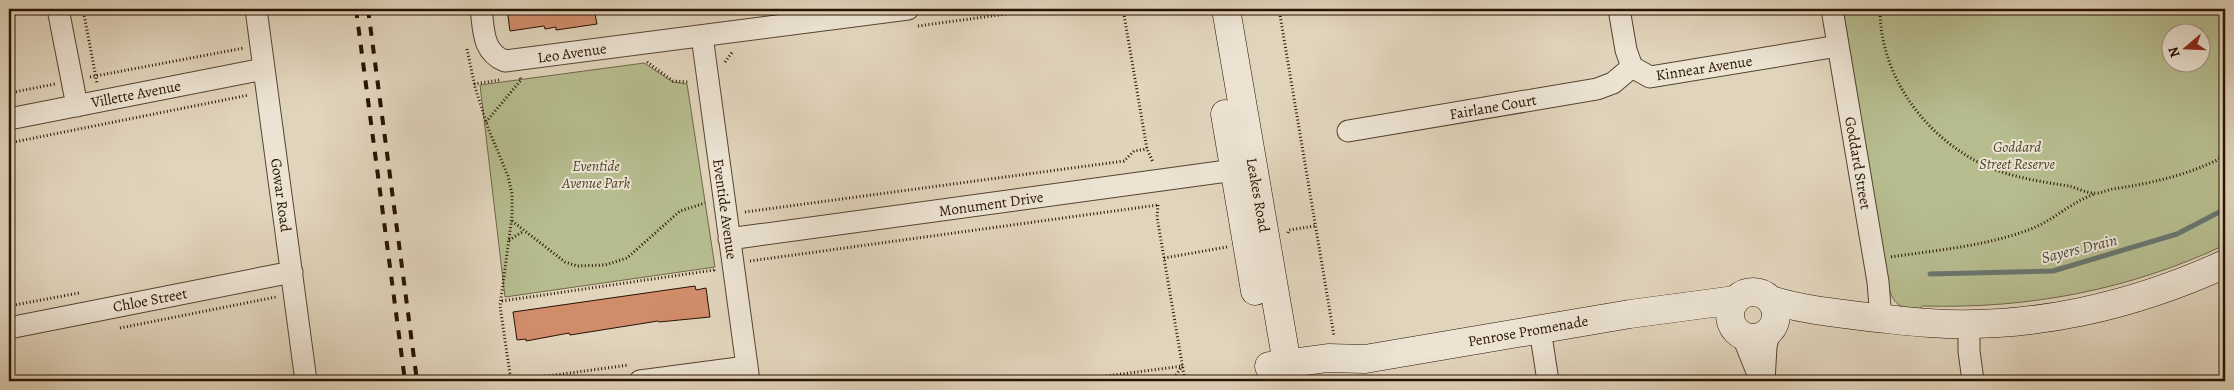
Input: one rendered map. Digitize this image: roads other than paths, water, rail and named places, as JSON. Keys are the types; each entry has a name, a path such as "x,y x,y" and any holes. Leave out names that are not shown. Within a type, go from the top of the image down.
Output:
{"street":[{"path":"58,9 77,106"},
{"name":"Gowar Road","path":"256,9 306,381"},
{"name":"Leo Avenue","path":"481,9 485,42 489,50 496,58 505,61 519,73 702,36 913,17"},
{"name":"Leakes Road","path":"1208,9 1244,169 1284,375"},
{"name":"Leakes Road","path":"1226,9 1244,169"},
{"path":"1619,9 1626,50 1632,67"},
{"name":"Goddard Street","path":"1832,9 1878,282 1880,307 1877,318"},
{"name":"Eventide Avenue","path":"702,36 729,239 723,267 747,374"},
{"name":"Kinnear Avenue","path":"1632,67 1643,74 1658,77 1838,46"},
{"name":"Fairlane Court","path":"1348,131 1597,89 1613,83 1632,67"},
{"name":"Villette Avenue","path":"9,119 264,69"},
{"name":"Monument Drive","path":"729,239 1244,169"},
{"path":"1762,381 1750,325 1740,295 1753,292 1760,293 1771,300 1829,312 1930,324 2026,321 2086,310 2154,292 2225,264"},
{"name":"Chloe Street","path":"9,328 292,272"},
{"path":"1750,325 1776,311 1771,300"},
{"name":"Penrose Promenade","path":"1284,375 1337,358 1364,359 1670,308 1692,307 1750,325"},
{"path":"1750,325 1829,312"},
{"path":"1969,324 1969,352 1973,381"},
{"path":"1540,329 1548,381"},
{"name":"Penrose Promenade","path":"1284,375 1333,376 1364,359"},
{"path":"636,373 747,374"}],"waterway":[{"name":"Sayers Drain","path":"1930,274 2053,271 2177,234 2225,209"}],"railway":[{"path":"356,9 405,381"},
{"path":"368,9 417,381"}],"park label":[{"name":"Goddard Street Reserve","path":"2017,156"},
{"name":"Eventide Avenue Park","path":"596,174"}]}
